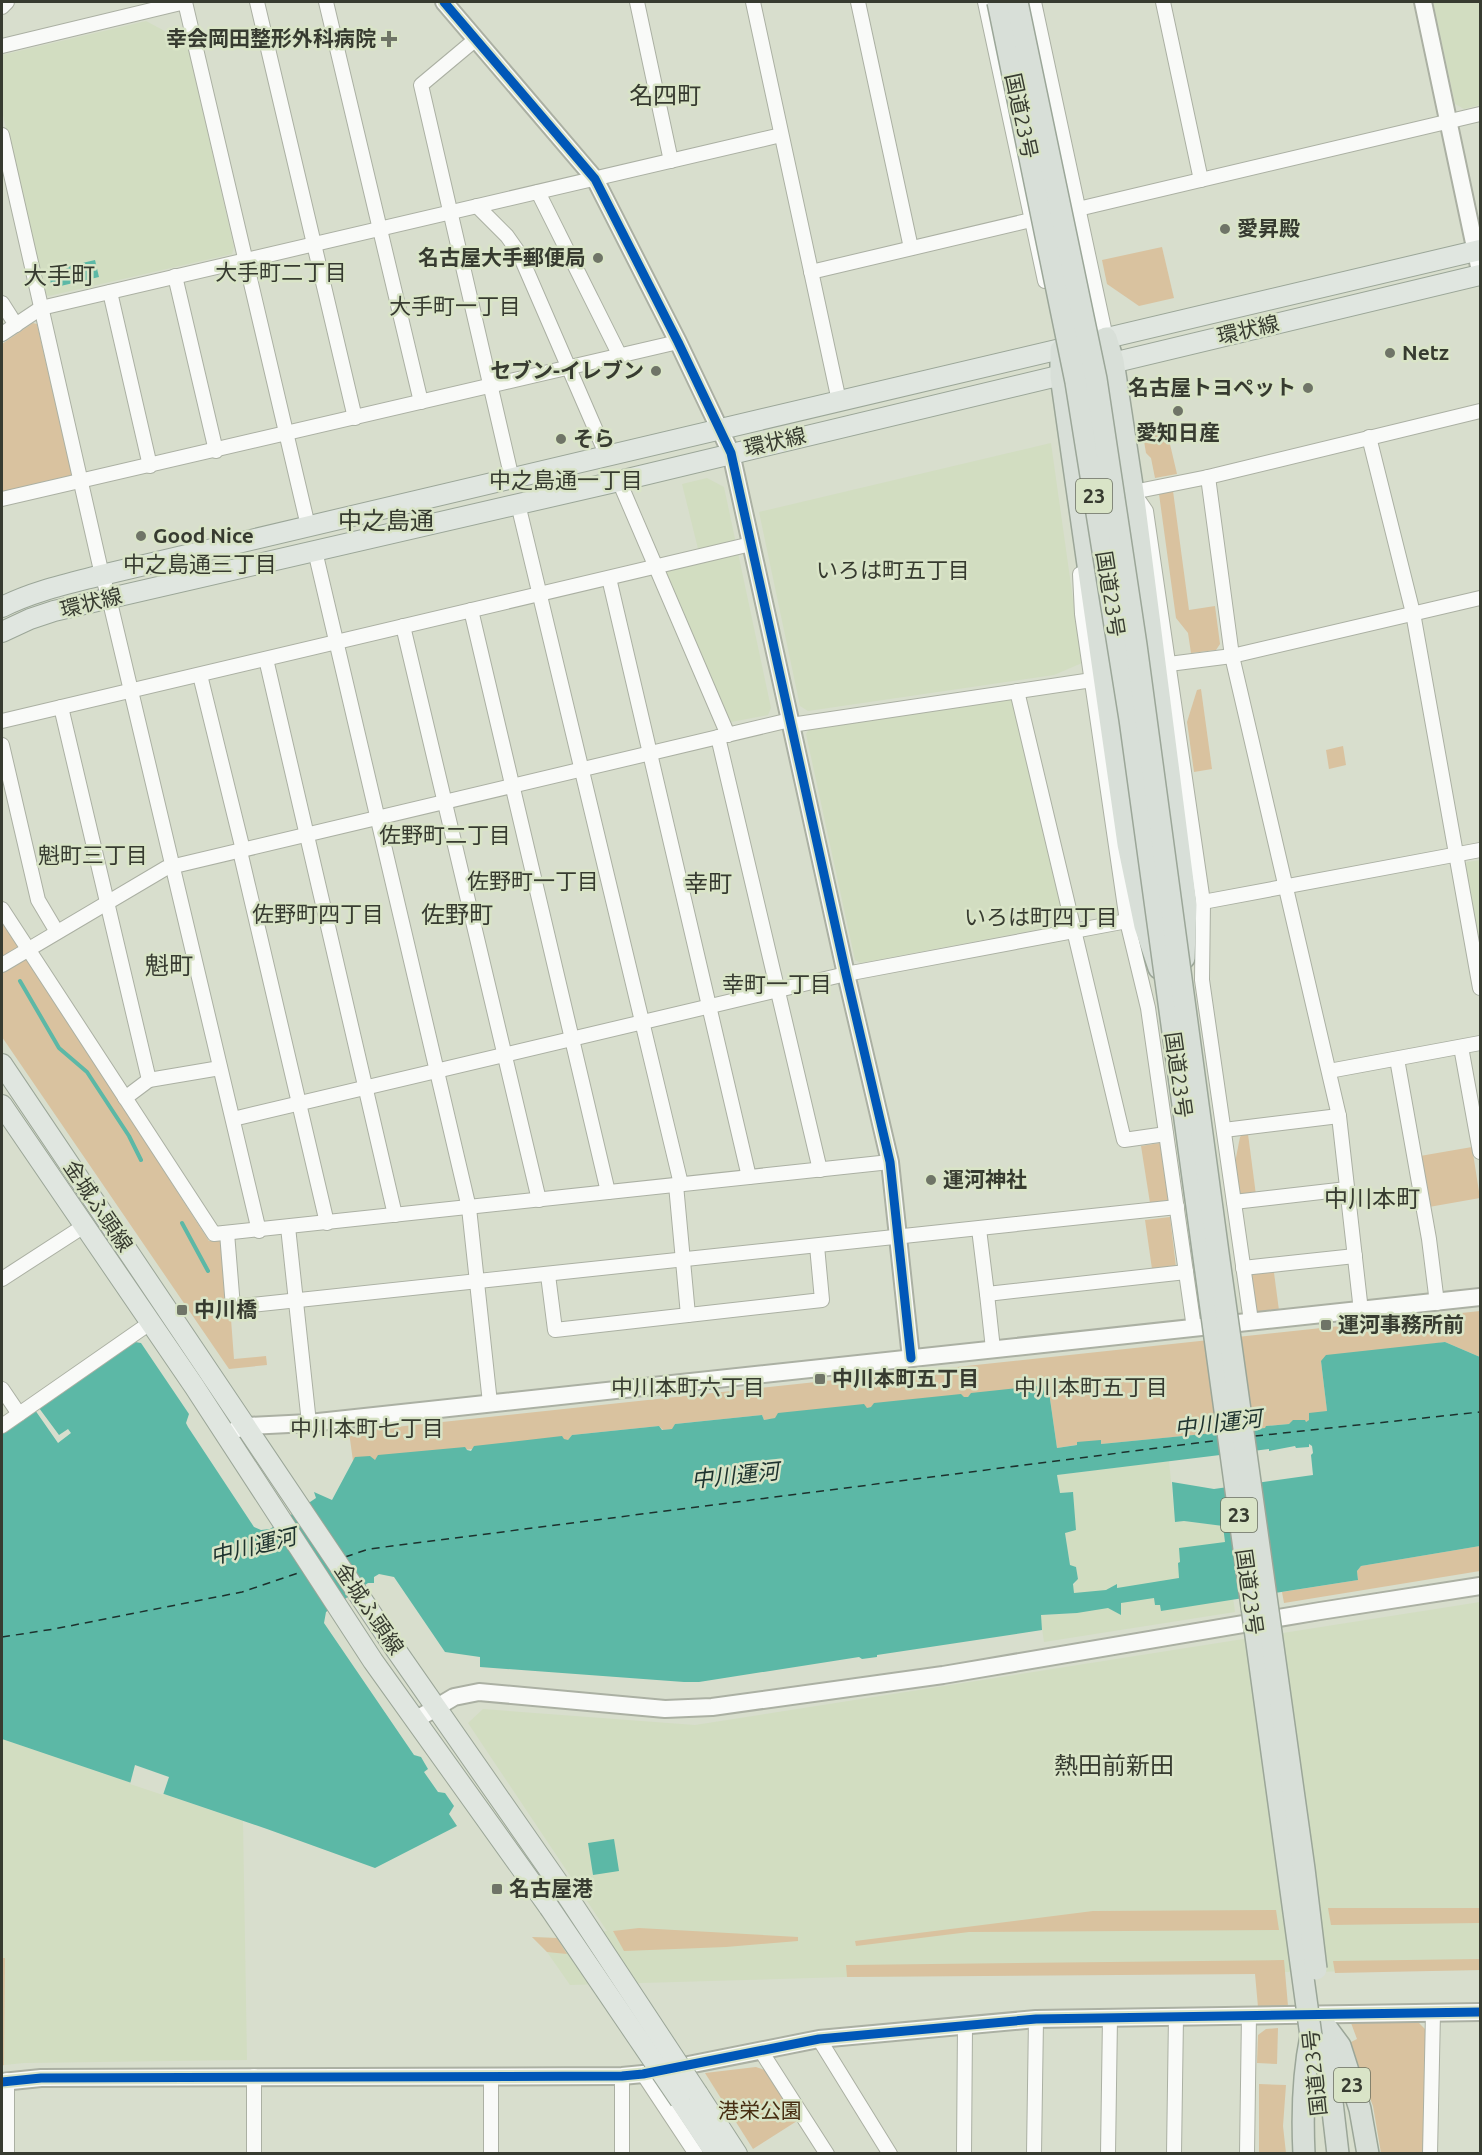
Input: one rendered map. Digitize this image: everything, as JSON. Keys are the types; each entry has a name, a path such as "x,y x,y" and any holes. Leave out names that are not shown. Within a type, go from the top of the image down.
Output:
{"highway":[{"name":"国道23号","path":"998,2 1076,382 1175,993"},
{"name":"国道23号","path":"1017,2 1096,379 1136,645 1175,993 1317,2030 1338,2154"},
{"path":"1106,338 1113,361 1133,492 1186,905 1175,993"},
{"path":"1061,350 1061,376 1128,844 1145,926 1175,993"},
{"name":"国道23号","path":"1317,2030 1323,2154"},
{"name":"23","path":"1304,2154 1306,2060 1317,2030 1340,2046 1360,2109 1368,2154"}],"main road":[{"name":"環状線","path":"2,608 48,588 1478,251"},
{"name":"環状線","path":"2,632 30,619 109,598 619,481 1480,273"},
{"name":"金城ふ頭線","path":"2,1064 396,1650 566,1894 689,2097 716,2154"},
{"name":"金城ふ頭線","path":"2,1106 8,1127 84,1226 253,1474 374,1660 549,1907 689,2097 737,2154"}],"street":[{"path":"2,7 6,2"},
{"path":"2,46 185,2 308,526"},
{"path":"257,2 355,418"},
{"path":"326,2 421,402"},
{"path":"444,2 595,179 678,342 731,453 890,1162 910,1358"},
{"path":"637,2 671,161"},
{"path":"753,2 839,401"},
{"path":"858,2 911,248"},
{"path":"985,2 1061,350"},
{"path":"1034,2 1106,338"},
{"path":"1163,2 1201,180"},
{"path":"1423,2 1478,251 1480,273"},
{"path":"476,39 421,85 512,479"},
{"path":"1078,209 1480,114"},
{"path":"2,135 102,575 259,1230"},
{"path":"2,334 41,308 781,135"},
{"path":"538,192 620,356"},
{"path":"477,206 507,236 519,253 607,456"},
{"path":"811,272 1031,220"},
{"path":"175,276 216,451"},
{"path":"110,292 150,466"},
{"path":"2,303 16,325"},
{"path":"2,500 678,342"},
{"path":"1251,1321 1202,980 1203,902 1146,511 1133,492 1208,477 1480,411"},
{"path":"1369,437 1413,614 1480,988"},
{"path":"1208,477 1232,656 1339,1116 1361,1311"},
{"path":"619,481 656,566 723,736 777,990 820,1170"},
{"path":"518,504 642,1023 678,1185 688,1315"},
{"path":"1080,506 1078,528 1082,614 1127,921 1148,1008 1194,1328"},
{"path":"2,721 751,544"},
{"path":"315,551 469,1208 490,1403"},
{"path":"609,578 749,1177"},
{"path":"1169,664 1232,656 1480,598"},
{"path":"471,610 608,1192"},
{"path":"404,626 539,1200"},
{"path":"266,659 395,1215"},
{"path":"200,675 327,1223"},
{"path":"2,965 166,868 790,722 1092,680"},
{"path":"1017,691 1124,1140 1166,1134"},
{"path":"61,707 149,1080"},
{"path":"2,745 38,900 57,932"},
{"path":"1203,902 1480,850"},
{"path":"2,909 214,1234 890,1162"},
{"path":"233,1119 846,974 1127,921"},
{"path":"1329,1071 1480,1042"},
{"path":"1461,1047 1480,1152"},
{"path":"1397,1059 1429,1239 1437,1303"},
{"path":"125,1098 149,1080 220,1068"},
{"path":"1224,1130 1339,1116"},
{"path":"1234,1202 1347,1189"},
{"path":"227,1233 233,1307 1177,1207"},
{"path":"2,1279 84,1226"},
{"path":"288,1227 309,1423"},
{"path":"979,1229 993,1349"},
{"path":"548,1275 555,1330 822,1300 817,1246"},
{"path":"1243,1268 1354,1256"},
{"path":"987,1294 1186,1272"},
{"path":"225,1433 247,1426 309,1423 1480,1298"},
{"path":"2,1426 150,1323"},
{"path":"2,1389 19,1414"},
{"path":"417,1719 454,1697 479,1692 665,1709 712,1707 943,1675 1480,1586"},
{"path":"7,2154 4,2081 30,2078 622,2076 643,2074 819,2039 1036,2019 1480,2012"},
{"path":"1430,2154 1433,2013"},
{"path":"1247,2154 1249,2015"},
{"path":"1174,2154 1176,2016"},
{"path":"1108,2154 1110,2017"},
{"path":"1034,2154 1036,2019"},
{"path":"964,2154 965,2025"},
{"path":"819,2039 890,2154"},
{"path":"761,2051 827,2154"},
{"path":"643,2074 696,2154"},
{"path":"254,2076 254,2154"},
{"path":"491,2076 491,2154"},
{"path":"622,2076 622,2154"}],"shaded area":[{"path":"1433,2 1480,2 1480,105 1464,109 1455,104"},
{"path":"146,21 187,43 234,247 232,254 49,296 44,294 2,111 2,55"},
{"path":"1051,443 1082,663 1054,675 808,711 800,706 759,512"},
{"path":"707,478 724,487 771,708 768,715 731,722 664,571 701,561 682,484"},
{"path":"1010,699 1014,701 1065,920 1062,925 861,963 855,960 806,734 809,729"},
{"path":"1480,860 1480,954 1465,866 1467,862"},
{"path":"1169,1461 1175,1522 1223,1526 1235,1612 1044,1642 1040,1615 1077,1613 1073,1586 1078,1579 1076,1567 1070,1566 1065,1532 1072,1492 1060,1493 1057,1475"},
{"path":"1480,1602 1480,1970 847,1977 570,1985 547,1952 532,1937 557,1938 607,1931 468,1723 483,1709 695,1725"},
{"path":"2,1739 243,1821 247,2060 4,2065"}],"green space":[{"path":"1162,247 1174,298 1139,306 1107,284 1102,260"},
{"path":"33,323 37,324 72,475 70,480 2,494 2,344"},
{"path":"1165,423 1177,474 1155,478 1151,458 1146,453 1142,429"},
{"path":"1173,491 1189,610 1215,606 1220,644 1216,650 1191,653 1188,633 1176,618 1159,494"},
{"path":"1201,689 1212,769 1194,772 1187,722 1197,690"},
{"path":"1343,746 1346,765 1329,769 1326,750"},
{"path":"2,919 209,1241 225,1239 234,1359 266,1356 267,1365 229,1369 2,1037"},
{"path":"1244,1133 1248,1134 1256,1195 1236,1198 1232,1178 1240,1137"},
{"path":"1160,1143 1168,1200 1150,1203 1141,1146"},
{"path":"1472,1147 1480,1198 1429,1207 1420,1156"},
{"path":"1170,1217 1176,1267 1152,1269 1145,1220"},
{"path":"1273,1265 1280,1318 1251,1321 1243,1268"},
{"path":"1480,1311 1480,1357 1445,1342 1321,1361 1327,1411 1306,1422 1266,1426 1266,1428 1101,1444 1101,1441 1057,1448 1048,1385 968,1397 867,1408 864,1406 764,1420 762,1415 675,1424 673,1429 663,1430 659,1426 572,1435 568,1440 375,1460 356,1457 353,1461 349,1432"},
{"path":"1480,1546 1480,1571 1284,1603 1282,1592 1358,1580 1357,1571 1361,1566"},
{"path":"1328,1908 1480,1908 1480,1923 1331,1925"},
{"path":"1276,1910 1279,1930 969,1932 856,1946 855,1941 1093,1911"},
{"path":"639,1928 798,1937 798,1941 726,1947 624,1951 613,1931"},
{"path":"532,1937 557,1938 567,1954 547,1952"},
{"path":"2,1958 5,1958 4,2065 2,2066"},
{"path":"1480,1959 1480,1970 1335,1973 1333,1961"},
{"path":"1284,1960 1288,2006 1258,2007 1255,1974 847,1977 846,1965"},
{"path":"1351,2023 1419,2023 1426,2030 1424,2153 1381,2153 1373,2106 1349,2043 1357,2039"},
{"path":"1278,2028 1277,2064 1257,2063 1258,2035 1266,2029"},
{"name":"港栄公園","path":"756,2067 765,2070 797,2121 753,2149 705,2073"},
{"path":"1259,2084 1286,2085 1283,2126 1286,2153 1259,2153"}],"water":[{"path":"95,260 99,277 52,288 48,271"},
{"name":"中川運河","path":"135,1342 141,1343 189,1414 186,1423 188,1427 254,1527 261,1530 270,1529 316,1498 314,1492 332,1500 355,1457 370,1456 375,1460 378,1455 465,1447 471,1451 474,1446 562,1436 568,1440 572,1435 659,1426 662,1430 672,1429 675,1424 762,1415 764,1420 775,1418 778,1413 864,1404 867,1408 874,1403 961,1394 968,1397 971,1393 1048,1385 1057,1448 1077,1445 1077,1442 1101,1440 1101,1444 1265,1428 1266,1426 1289,1424 1293,1420 1305,1420 1306,1422 1309,1420 1309,1413 1327,1411 1321,1361 1326,1355 1445,1342 1480,1357 1480,1546 1361,1566 1357,1571 1358,1580 1161,1611 1160,1605 1155,1605 1154,1598 1121,1603 1121,1615 1108,1608 1041,1615 1042,1630 877,1655 877,1657 862,1659 859,1657 699,1682 480,1667 480,1657 445,1652 394,1577 379,1574 374,1577 374,1583 368,1583 326,1612 324,1623 414,1755 421,1757 428,1769 424,1772 438,1792 445,1793 454,1806 449,1814 457,1826 375,1868 2,1739 2,1434","holes":["1309,1444 1312,1446 1313,1475 1214,1489 1172,1482 1175,1522 1223,1526 1225,1542 1179,1548 1179,1578 1117,1588 1117,1584 1106,1590 1074,1593 1073,1584 1078,1579 1076,1567 1070,1565 1065,1533 1076,1530 1073,1492 1060,1493 1057,1475 1269,1449 1269,1451 1295,1446 1296,1448 1309,1447"]},
{"path":"614,1839 619,1871 593,1875 588,1843"}],"pier":[{"path":"39,1408 59,1435 68,1429 71,1433 58,1443 35,1410"},
{"path":"135,1765 169,1777 163,1795 130,1784"}],"waterway":[{"path":"20,981 59,1048 87,1072 129,1136 141,1160"},
{"path":"182,1223 208,1271"}],"ferry route":[{"path":"1255,1436 1480,1412"},
{"path":"345,1557 369,1549 1220,1440"},
{"path":"2,1637 242,1592 304,1571"}],"cycle path":[{"path":"444,2 595,179 678,342 731,453 890,1162 911,1358"},
{"path":"2,2082 41,2078 622,2076 643,2074 819,2039 1036,2019 1480,2012"}],"place":[{"name":"幸会岡田整形外科病院","path":"389,39"},
{"name":"愛昇殿","path":"1225,229"},
{"name":"名古屋大手郵便局","path":"598,258"},
{"name":"Netz","path":"1390,353"},
{"name":"セブン-イレブン","path":"656,371"},
{"name":"名古屋トヨペット","path":"1308,388"},
{"name":"愛知日産","path":"1178,411"},
{"name":"そら","path":"561,439"},
{"name":"Good Nice","path":"141,536"},
{"name":"運河神社","path":"931,1180"},
{"name":"中川橋","path":"182,1310"},
{"name":"運河事務所前","path":"1326,1325"},
{"name":"中川本町五丁目","path":"820,1379"},
{"name":"名古屋港","path":"497,1889"}],"district":[{"name":"名四町","path":"665,96"},
{"name":"大手町二丁目","path":"281,272"},
{"name":"大手町","path":"59,276"},
{"name":"大手町一丁目","path":"455,306"},
{"name":"中之島通一丁目","path":"566,480"},
{"name":"中之島通","path":"386,521"},
{"name":"中之島通三丁目","path":"200,564"},
{"name":"いろは町五丁目","path":"893,570"},
{"name":"佐野町二丁目","path":"445,835"},
{"name":"魁町三丁目","path":"93,855"},
{"name":"佐野町一丁目","path":"533,881"},
{"name":"幸町","path":"708,884"},
{"name":"佐野町四丁目","path":"318,914"},
{"name":"佐野町","path":"457,915"},
{"name":"いろは町四丁目","path":"1041,917"},
{"name":"魁町","path":"169,966"},
{"name":"幸町一丁目","path":"777,984"},
{"name":"中川本町","path":"1372,1199"},
{"name":"中川本町六丁目","path":"688,1387"},
{"name":"中川本町五丁目","path":"1091,1387"},
{"name":"中川本町七丁目","path":"367,1428"},
{"name":"熱田前新田","path":"1114,1766"}]}
